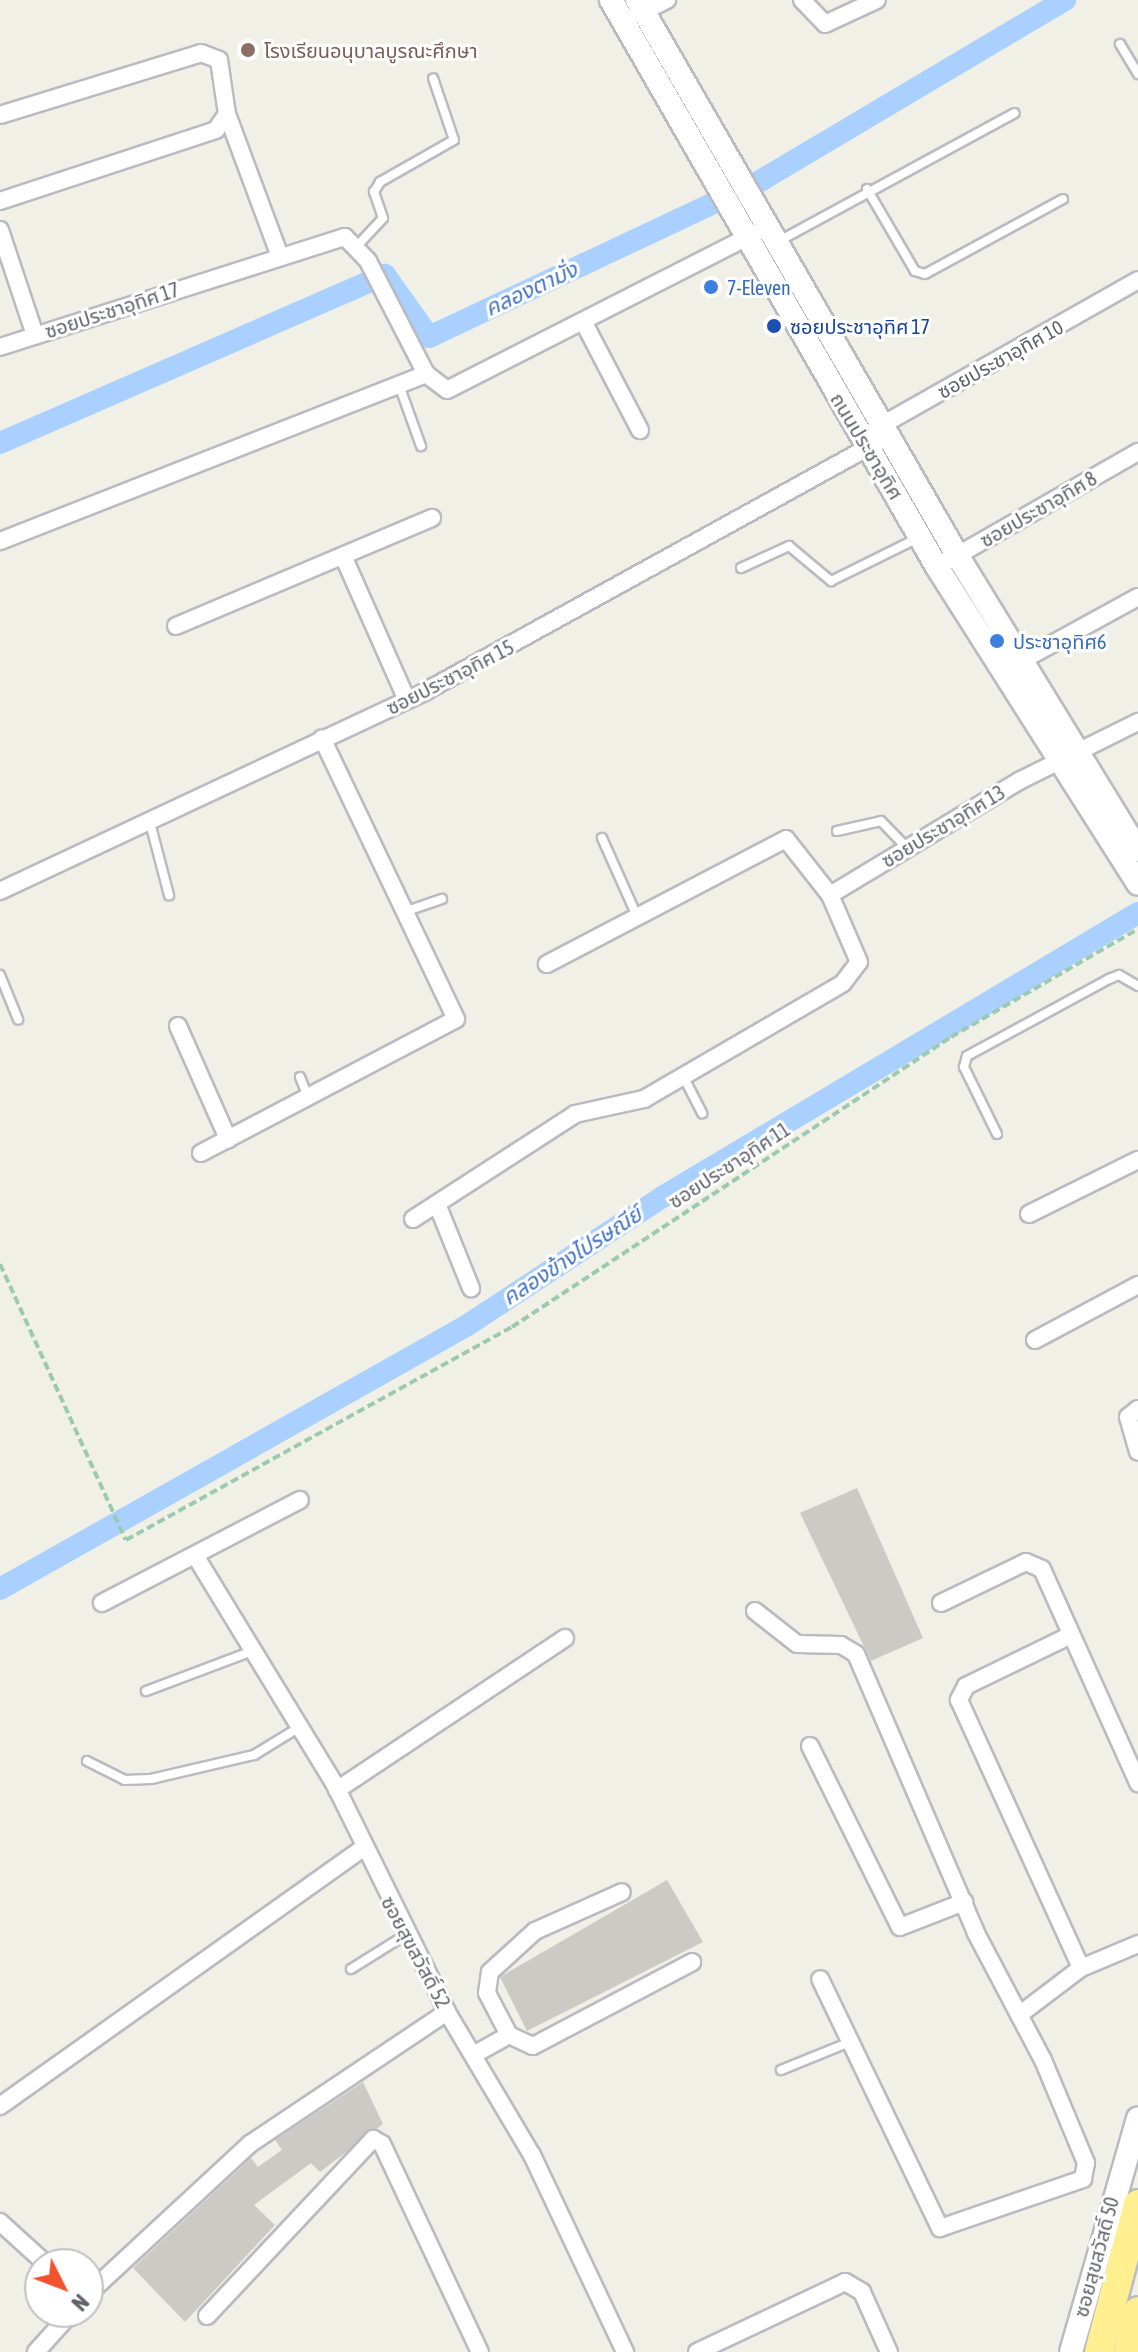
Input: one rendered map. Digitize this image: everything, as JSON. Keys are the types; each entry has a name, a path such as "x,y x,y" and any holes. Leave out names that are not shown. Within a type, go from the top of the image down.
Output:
{"highway":[{"path":"1099,2352 1138,2204"},
{"path":"1128,2352 1138,2311"}],"main road":[{"name":"ถนนประชาอุทิศ","path":"611,0 634,11 770,235 875,436 920,537 937,567 1068,756 1138,850"},
{"name":"ถนนประชาอุทิศ","path":"634,11 706,173 728,214 957,555 1021,661 1068,756 1138,884"},
{"name":"ซอยสุขสวัสดิ์ 50","path":"1071,2352 1138,2118"}],"street":[{"path":"634,11 667,0"},
{"path":"802,0 825,24 877,0"},
{"path":"0,115 201,53 219,60 227,114 279,254"},
{"path":"0,201 216,130 227,114"},
{"path":"0,230 35,335"},
{"path":"357,246 368,261 426,374 455,388 744,239 770,235"},
{"name":"ซอยประชาอุทิศ 17","path":"0,347 332,236 357,246"},
{"name":"ซอยประชาอุทิศ 10","path":"875,436 1138,280"},
{"path":"584,323 640,430"},
{"path":"0,541 426,374"},
{"name":"ซอยประชาอุทิศ 15","path":"0,891 407,700 875,436"},
{"name":"ซอยประชาอุทิศ 8","path":"937,567 1138,452"},
{"path":"176,626 344,558 432,518"},
{"path":"344,558 407,700"},
{"path":"1021,661 1138,597"},
{"name":"ซอยประชาอุทิศ 13","path":"830,895 906,847 1068,756 1138,722"},
{"path":"201,1153 456,1019 322,738"},
{"path":"413,1219 575,1114 627,1107 683,1076 854,973 858,954 830,895 796,846 775,839 547,964"},
{"path":"178,1026 228,1139"},
{"path":"1029,1214 1138,1160"},
{"path":"437,1204 471,1288"},
{"path":"1035,1340 1138,1285"},
{"path":"1138,1409 1128,1417 1138,1452"},
{"path":"102,1603 196,1557 300,1500"},
{"name":"ซอยสุขสวัสดิ์ 52","path":"196,1557 250,1652 337,1790 362,1849 447,2012 475,2054 532,2155 625,2352"},
{"path":"941,1603 1026,1562 1037,1564 1138,1783"},
{"path":"755,1611 797,1644 841,1645 856,1654 964,1902 1019,2015 1086,2173 1077,2184 948,2231 933,2218 820,1979"},
{"path":"1071,1635 966,1686 959,1700 1081,1968"},
{"path":"337,1790 565,1638"},
{"path":"810,1746 900,1927 964,1902"},
{"path":"0,2106 362,1849"},
{"path":"622,1892 535,1931 490,1972 487,1993 509,2035 533,2046 692,1962"},
{"path":"1019,2015 1081,1968 1138,1944"},
{"path":"104,2279 262,2134 447,2012"},
{"path":"475,2054 509,2035"},
{"path":"207,2316 373,2139 382,2144 480,2352"},
{"path":"0,2222 28,2248"},
{"path":"697,2352 731,2345 845,2282 862,2292 889,2352"},
{"path":"36,2352 58,2328"}],"lane":[{"path":"1120,44 1138,74"},
{"path":"357,246 383,218 374,192 380,182 454,140 433,78"},
{"path":"770,235 1015,113"},
{"path":"867,189 920,274 1063,199"},
{"path":"399,385 421,446"},
{"path":"741,568 789,546 831,581 920,537"},
{"path":"149,819 169,895"},
{"path":"837,831 881,821 906,847"},
{"path":"602,838 636,914"},
{"path":"407,911 442,899"},
{"path":"0,975 18,1019"},
{"path":"997,1134 964,1067 967,1056 1109,979 1119,975 1138,986"},
{"path":"683,1076 702,1113"},
{"path":"300,1077 308,1098"},
{"path":"146,1691 250,1652"},
{"path":"87,1761 125,1780 151,1779 254,1755 298,1728"},
{"path":"351,1969 407,1934"},
{"path":"781,2070 850,2042"}],"path":[{"name":"ซอยประชาอุทิศ 11","path":"0,1264 126,1540 512,1327 951,1037 1138,929"}],"building":[{"path":"857,1488 923,1638 871,1661 800,1513"},
{"path":"667,1880 703,1942 527,2031 500,1977"},
{"path":"363,2082 383,2124 320,2172 311,2163 254,2205 275,2225 185,2322 133,2268 251,2158 258,2167 282,2150 275,2140"}],"waterway":[{"name":"คลองตามั่ง","path":"0,443 385,275 429,337 760,181 1065,0"},
{"name":"คลองข้างไปรษณีย์","path":"0,1589 466,1326 664,1196 1138,913"}],"place":[{"name":"โรงเรียนอนุบาลบูรณะศึกษา","path":"248,50"},
{"name":"7-Eleven","path":"711,287"},
{"name":"ซอยประชาอุทิศ 17","path":"774,326"},
{"name":"ประชาอุทิศ6","path":"997,641"}]}
